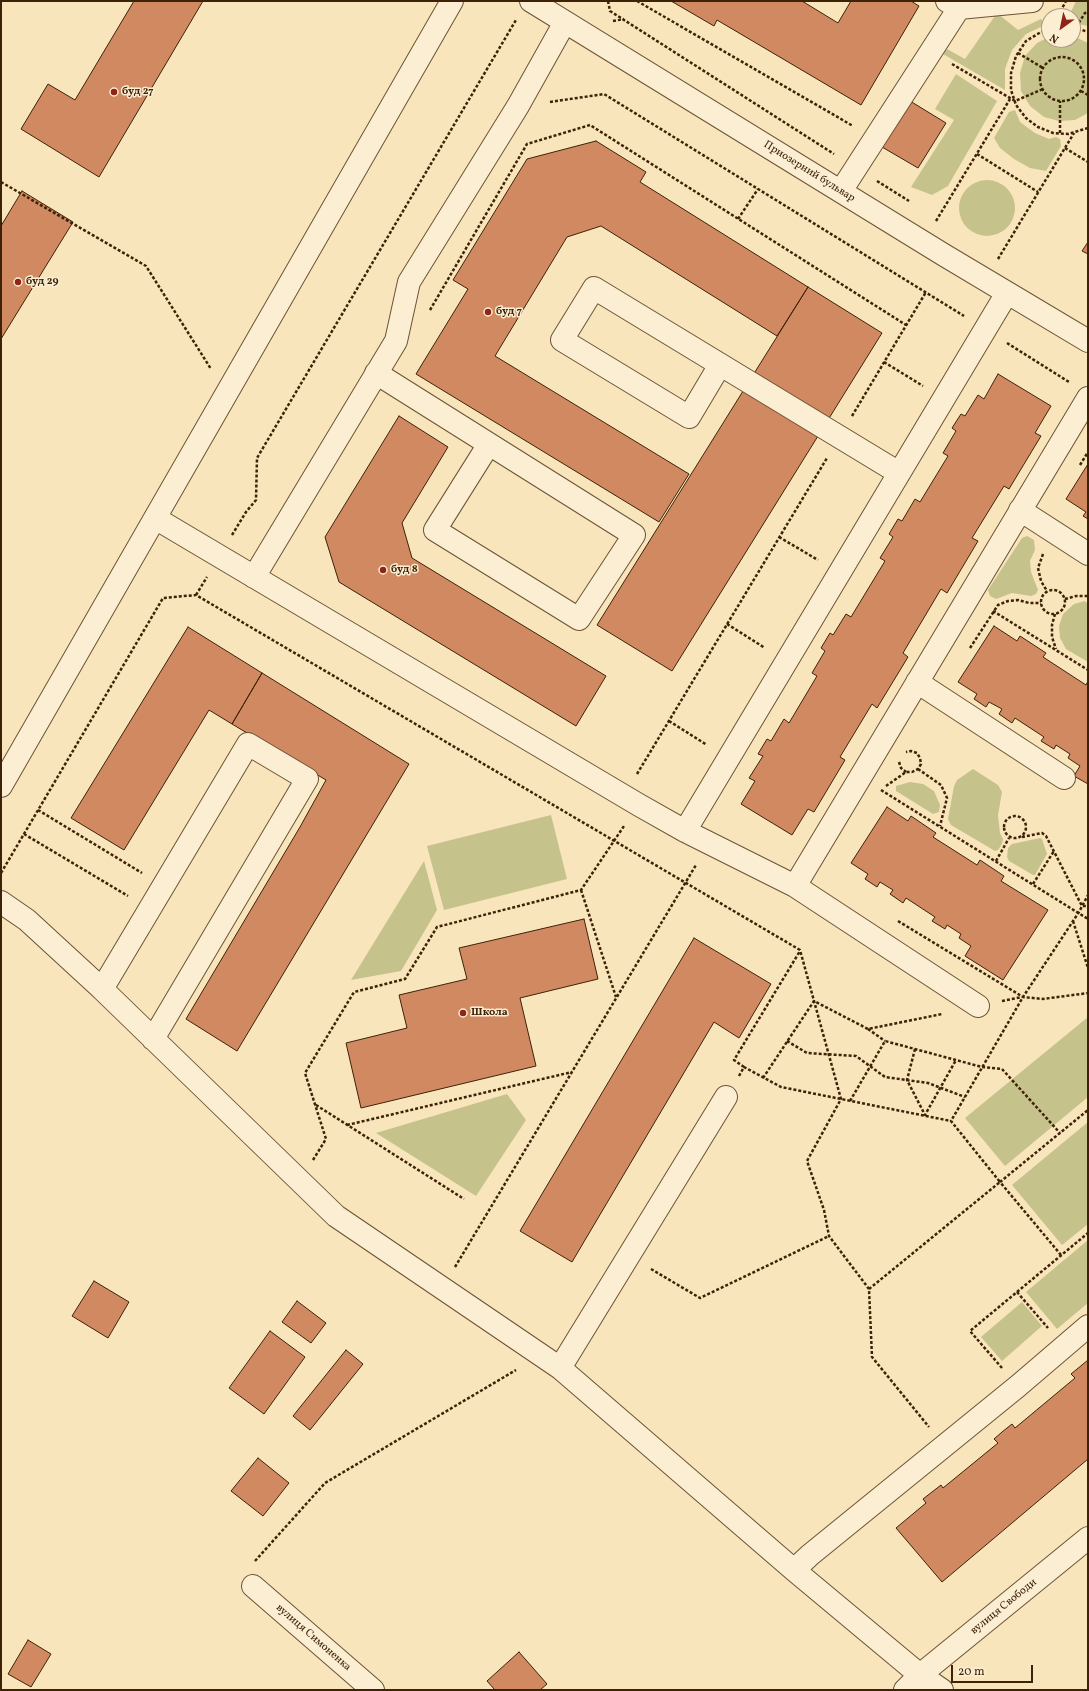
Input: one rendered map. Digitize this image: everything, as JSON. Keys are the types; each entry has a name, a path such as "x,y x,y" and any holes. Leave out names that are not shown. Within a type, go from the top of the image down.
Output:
{"street":[{"path":"1,786 452,1"},
{"path":"841,191 931,51 953,4 1032,1"},
{"name":"Приозерний бульвар","path":"525,8 565,22 985,280 1088,341"},
{"path":"254,577 396,341 409,282 518,106 565,22"},
{"path":"720,365 689,417 562,340 594,288 899,473"},
{"path":"685,831 1007,293"},
{"path":"376,373 634,535 579,619 435,530 489,444"},
{"path":"795,886 1020,510 1081,392"},
{"path":"1020,510 1088,554"},
{"path":"155,518 638,805 685,831 795,886 978,1006"},
{"path":"917,682 1064,778"},
{"path":"102,989 248,744 307,779 153,1038"},
{"path":"1,902 27,920 102,989 336,1216 560,1368 794,1570 914,1685 942,1690"},
{"path":"560,1368 726,1097"},
{"path":"794,1570 810,1555 1018,1386 1088,1326"},
{"name":"вулиця Свободи","path":"914,1685 1088,1538"},
{"name":"вулиця Симоненка","path":"253,1586 373,1690"}],"path":[{"path":"608,1 610,11 856,168"},
{"path":"637,1 875,138"},
{"path":"196,595 246,512 256,500 257,458 525,8"},
{"path":"1041,32 1026,41 1018,53 1011,72 1011,90 1015,101 1026,118 1038,127 1060,133 1074,132 1088,128"},
{"path":"931,51 1015,101 1043,89"},
{"path":"1018,53 1043,68"},
{"path":"1057,57 1068,57 1078,63 1084,74 1084,85 1078,96 1067,101 1055,100 1045,93 1040,83 1043,68 1047,62 1057,57"},
{"path":"1084,74 1088,72"},
{"path":"1081,91 1088,95"},
{"path":"518,106 604,94 926,292 1081,392"},
{"path":"923,242 1010,99"},
{"path":"1060,100 1060,133"},
{"path":"428,313 527,144 590,125 906,325"},
{"path":"985,280 1074,132"},
{"path":"1065,148 1088,162"},
{"path":"977,154 1038,192"},
{"path":"1,182 146,266 226,394"},
{"path":"738,219 758,189"},
{"path":"300,1181 326,1139 305,1073 354,992 405,979 437,928 580,890 638,805 636,775 926,292"},
{"path":"884,362 944,399"},
{"path":"1046,591 1041,581 1038,568 1043,554 1050,543 1051,530"},
{"path":"779,537 839,573"},
{"path":"1054,589 1061,592 1065,599 1064,606 1061,611 1054,614 1048,613 1043,609 1041,603 1042,596 1046,591 1054,589"},
{"path":"1,873 163,598 196,595 800,950 841,1099 807,1161 824,1210 829,1236 869,1289 872,1357 944,1446"},
{"path":"969,596 1088,670"},
{"path":"1065,599 1076,596 1088,596"},
{"path":"968,651 998,605 1008,601 1018,600 1029,603 1041,603"},
{"path":"1054,614 1052,638 1056,650"},
{"path":"727,624 786,662"},
{"path":"669,720 728,758"},
{"path":"906,772 901,768 899,762 901,756 905,752 911,751 917,753 921,764 918,769 912,772 906,772 880,789 1088,919"},
{"path":"918,769 941,785 944,791 946,798 940,826"},
{"path":"38,810 146,875"},
{"path":"1022,837 1026,832 1027,825 1024,819 1018,816 1012,816 1006,820 1004,826 1005,832 1009,838 1016,839 1042,833 1046,836 1082,906"},
{"path":"24,834 150,909"},
{"path":"996,861 1009,838"},
{"path":"442,1288 709,842"},
{"path":"1033,884 1054,851"},
{"path":"580,890 616,997"},
{"path":"951,1120 1022,997 1079,912 1088,895"},
{"path":"1082,906 1088,906"},
{"path":"895,919 1022,997"},
{"path":"1073,921 1088,968"},
{"path":"800,950 734,1060 781,1087 951,1120 1061,1256"},
{"path":"868,1029 1022,997 1043,999 1088,993"},
{"path":"814,1001 868,1029 885,1040 982,1067 1002,1069 1060,1133"},
{"path":"763,1078 814,1001"},
{"path":"850,1101 885,1040"},
{"path":"787,1041 807,1053 856,1056 870,1065 885,1078 928,1083 965,1097"},
{"path":"915,1049 907,1080 925,1115"},
{"path":"925,1115 956,1060"},
{"path":"726,1097 744,1067"},
{"path":"347,1125 572,1072"},
{"path":"315,1105 464,1199"},
{"path":"869,1289 1088,1110"},
{"path":"1018,1386 970,1331 1088,1233"},
{"path":"629,1256 700,1298 829,1236"},
{"path":"1017,1292 1064,1346"},
{"path":"252,1565 325,1483 540,1355"}],"shaded area":[{"path":"1076,1 1088,1 1088,26 1081,25 1081,8 1073,8"},
{"path":"997,13 1018,30 1041,19 1041,27 1026,34 1012,50 1005,69 1005,90 943,54 947,49 965,59"},
{"path":"1081,40 1088,43 1088,113 1075,120 1059,121 1044,117 1030,106 1021,91 1020,73 1025,56 1037,43 1041,41 1041,48 1081,48"},
{"path":"956,74 997,101 948,186 932,195 911,187 954,120 935,109"},
{"path":"1015,110 1020,122 1035,133 1049,139 1056,137 1060,139 1061,146 1046,171 1030,168 1014,159 1000,148 994,138 1009,112"},
{"path":"987,180 998,182 1007,188 1013,197 1015,208 1013,219 1007,228 998,234 987,236 976,234 967,228 961,219 959,208 961,197 967,188 976,182"},
{"path":"1027,536 1034,540 1035,550 1030,561 1031,572 1038,590 1036,594 1031,596 1012,593 996,599 990,596 988,590 1022,538"},
{"path":"1085,601 1088,604 1088,662 1066,649 1060,638 1059,626 1063,614 1074,604"},
{"path":"973,769 998,785 1002,792 998,815 1000,833 1003,839 998,850 995,851 951,825 948,819 954,786 957,780"},
{"path":"910,782 923,784 934,791 940,805 939,812 933,814 896,791 896,786"},
{"path":"551,815 567,879 444,910 427,846"},
{"path":"1040,838 1042,839 1047,854 1035,875 1009,861 1007,857 1008,848 1012,844"},
{"path":"424,861 437,910 401,971 351,980"},
{"path":"1088,1017 1088,1097 1005,1166 965,1118"},
{"path":"507,1094 526,1120 476,1196 376,1133"},
{"path":"1088,1122 1088,1224 1062,1245 1012,1185"},
{"path":"1088,1240 1088,1303 1057,1329 1026,1292"},
{"path":"1022,1302 1042,1326 1002,1361 981,1337"}],"building":[{"name":"буд 27","path":"134,1 203,1 99,177 21,129 48,84 75,100"},
{"path":"671,1 802,1 838,23 851,1 911,1 919,6 861,105 717,20 714,26"},
{"path":"910,101 946,123 918,168 882,147"},
{"name":"буд 7","path":"596,141 646,172 640,182 808,287 777,336 601,226 567,237 495,356 689,474 659,522 416,374 468,289 453,280 527,159"},
{"name":"буд 29","path":"22,191 73,222 1,339 1,226"},
{"path":"1088,242 1088,254 1082,251"},
{"path":"808,287 882,333 672,671 597,625"},
{"path":"998,374 1051,406 1035,433 1041,436 1009,489 1004,486 972,538 978,541 947,593 941,589 903,653 908,657 877,708 872,704 840,757 845,760 814,812 808,809 792,835 741,804 755,781 749,778 763,756 758,754 767,739 771,741 784,719 789,723 817,676 812,673 825,651 821,648 830,633 833,635 846,614 851,617 885,561 880,558 893,537 889,534 898,519 902,521 915,499 920,502 948,456 943,453 956,431 952,428 961,414 965,416 978,395 984,399"},
{"name":"буд 8","path":"399,416 448,447 402,523 412,558 606,676 576,726 339,582 325,537"},
{"path":"1088,464 1088,519 1083,516 1086,512 1066,499"},
{"path":"994,626 1017,641 1020,636 1046,653 1043,657 1086,685 1088,681 1088,784 1074,776 1080,766 1068,758 1070,754 1056,745 1054,749 1041,741 1044,737 1015,718 1012,723 999,714 1002,709 989,702 986,707 974,699 977,694 958,682"},
{"path":"188,627 262,673 232,724 209,710 124,850 71,818"},
{"path":"262,673 409,764 237,1051 186,1019 300,827 326,780 232,724"},
{"path":"887,807 908,821 911,816 936,833 933,837 977,865 980,860 1004,876 1001,881 1048,910 1003,980 965,956 971,946 959,938 961,934 947,925 945,929 932,921 935,917 906,898 903,903 890,894 893,890 880,882 877,887 865,879 868,874 851,863"},
{"name":"Школа","path":"584,919 598,979 520,998 536,1066 361,1108 346,1043 407,1028 399,995 467,979 459,948"},
{"path":"694,938 771,984 739,1038 714,1022 572,1262 520,1231"},
{"path":"94,1281 129,1302 108,1338 72,1316"},
{"path":"297,1301 326,1323 311,1343 282,1322"},
{"path":"270,1331 305,1357 264,1414 229,1388"},
{"path":"346,1350 363,1364 310,1430 293,1416"},
{"path":"1088,1360 1088,1459 942,1582 896,1528 926,1503 923,1499 941,1485 943,1488 998,1443 994,1439 1002,1432 1012,1424 1015,1428 1075,1378 1071,1374"},
{"path":"258,1458 289,1483 263,1516 231,1491"},
{"path":"28,1640 51,1654 31,1687 8,1674"},
{"path":"519,1652 547,1684 540,1690 495,1690 487,1681"}],"place":[{"name":"буд 27","path":"114,92"},
{"name":"буд 29","path":"18,282"},
{"name":"буд 7","path":"488,312"},
{"name":"буд 8","path":"383,570"},
{"name":"Школа","path":"463,1013"}]}
